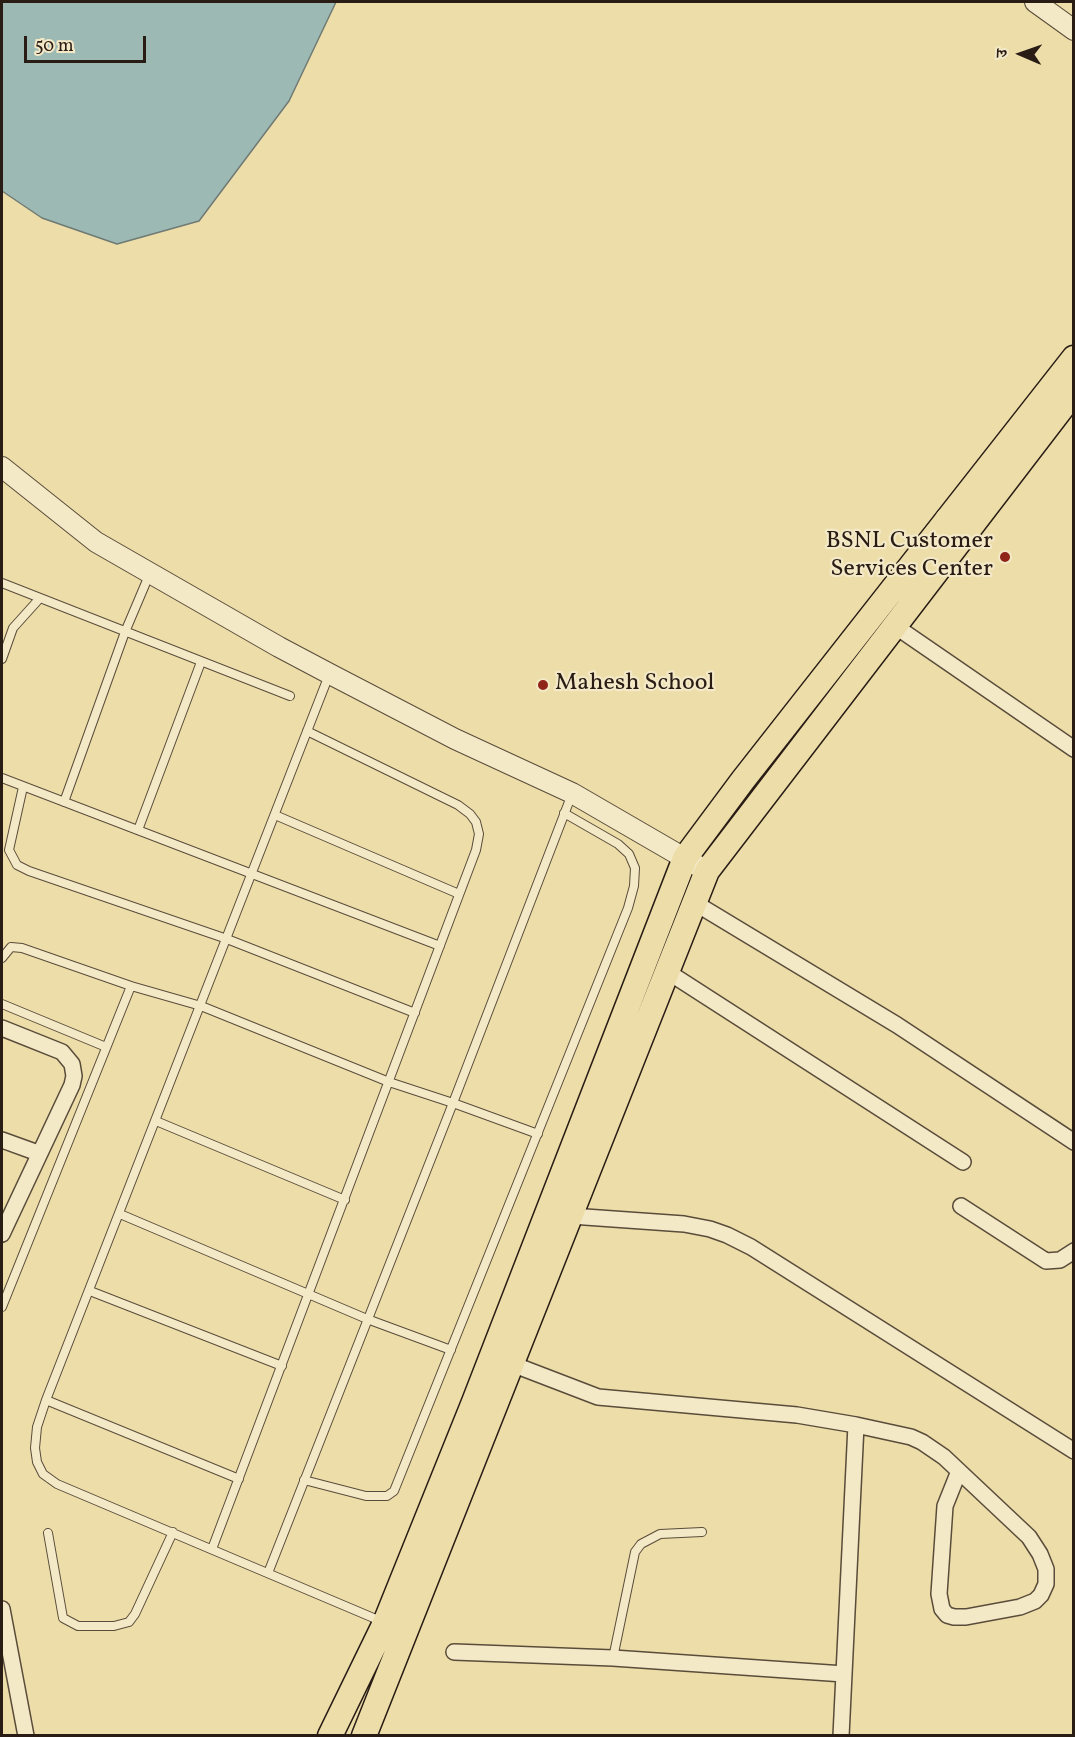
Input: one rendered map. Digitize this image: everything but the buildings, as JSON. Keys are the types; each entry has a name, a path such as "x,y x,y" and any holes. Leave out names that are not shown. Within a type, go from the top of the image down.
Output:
{"main road":[{"path":"330,1736 395,1627 512,1364 707,872 895,626 956,527 1074,358"},
{"path":"364,1736 395,1627 474,1402 685,858 743,780 956,527 1074,392"}],"street":[{"path":"1035,2 1074,30"},
{"path":"2,467 96,542 279,647 455,739 572,793 707,872"},
{"path":"895,626 1074,749"},
{"path":"695,903 897,1025 1074,1142"},
{"path":"668,972 963,1162"},
{"path":"2,1028 62,1052 74,1070 72,1085 38,1153 2,1234"},
{"path":"2,1140 38,1153"},
{"path":"961,1206 1046,1262 1060,1260 1074,1251"},
{"path":"571,1216 684,1224 727,1235 751,1247 1074,1451"},
{"path":"512,1364 598,1397 797,1415 911,1437 932,1448 959,1471 1029,1538 1040,1554 1046,1569 1046,1584 1035,1601 1020,1607 966,1617 947,1615 942,1609 939,1594 945,1506 959,1471"},
{"path":"842,1736 856,1425"},
{"path":"2,1609 26,1736"},
{"path":"454,1652 613,1658 844,1674"}],"lane":[{"path":"64,802 150,573"},
{"path":"2,583 290,696"},
{"path":"2,659 13,628 40,598"},
{"path":"138,830 201,662"},
{"path":"330,674 46,1400 37,1427 34,1448 42,1474 57,1484 395,1627"},
{"path":"212,1549 476,850 479,834 476,822 458,805 308,731"},
{"path":"2,778 440,946"},
{"path":"23,787 9,850 18,865 29,871 227,939 415,1013"},
{"path":"268,1573 572,793"},
{"path":"304,1480 366,1496 387,1496 394,1491 624,919 634,886 635,868 629,854 618,844 564,813"},
{"path":"275,815 459,894"},
{"path":"2,958 11,947 22,948 131,986 201,1006 389,1082 453,1102 538,1134"},
{"path":"2,1307 131,986"},
{"path":"2,1004 106,1047"},
{"path":"156,1122 345,1200"},
{"path":"120,1214 367,1319 451,1350"},
{"path":"90,1291 282,1366"},
{"path":"46,1400 238,1479"},
{"path":"613,1658 635,1552 641,1544 660,1534 702,1532"},
{"path":"48,1533 63,1618 78,1626 114,1626 129,1622 135,1614 173,1533"}],"water":[{"path":"2,2 336,2 289,101 199,221 117,244 42,218 2,191"}],"place":[{"name":"BSNL Customer Services Center","path":"1005,557"},
{"name":"Mahesh School","path":"543,685"}]}
